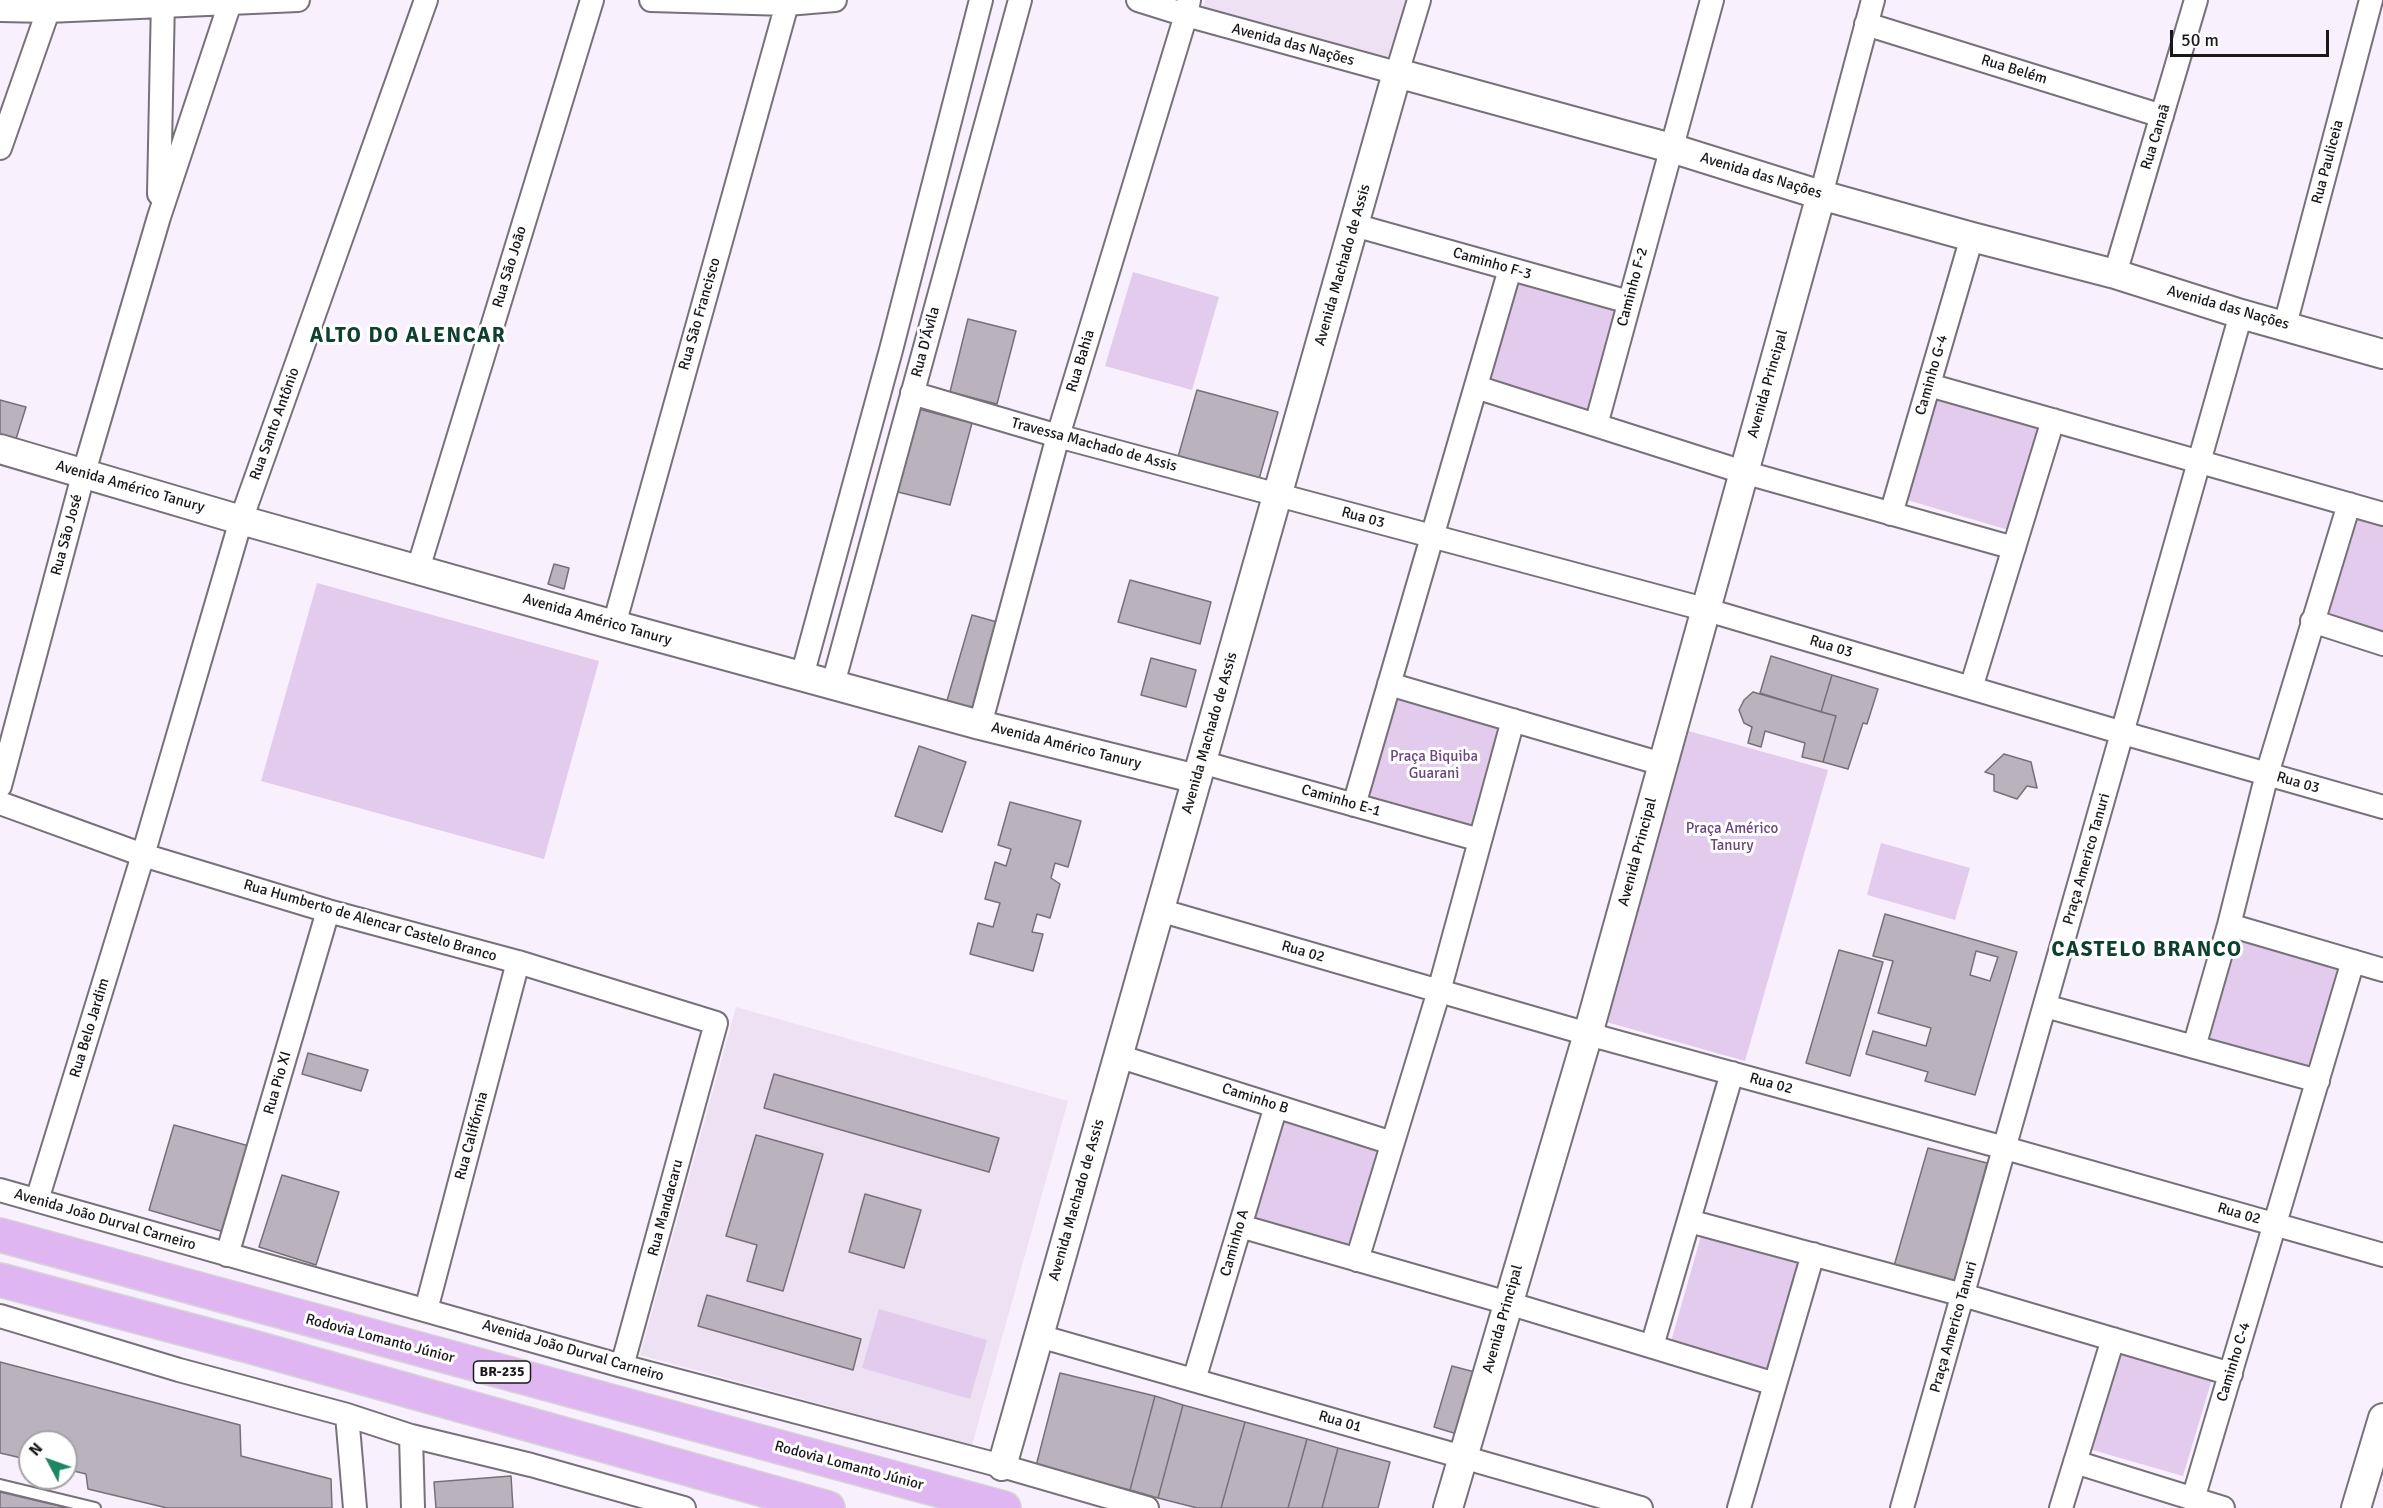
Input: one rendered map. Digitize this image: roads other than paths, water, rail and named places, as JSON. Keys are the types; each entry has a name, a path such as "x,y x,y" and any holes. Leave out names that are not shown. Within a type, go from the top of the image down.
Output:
{"highway":[{"name":"Rodovia Lomanto Júnior","path":"0,1235 1004,1508"},
{"path":"0,1280 256,1348 828,1508"}],"street":[{"path":"0,10 298,0"},
{"name":"Rua Santo Antônio","path":"143,855 241,520 426,0"},
{"name":"Rua São João","path":"418,569 592,0"},
{"path":"651,0 787,4 835,0"},
{"path":"802,676 868,435 981,0"},
{"name":"Rua D'Ávila","path":"833,684 1020,0"},
{"name":"Avenida das Nações","path":"1138,0 1187,8 1397,74 1671,148 1821,195 2115,274 2241,314 2383,354"},
{"name":"Avenida Machado de Assis","path":"1002,1466 1419,0"},
{"name":"Caminho F-2","path":"1596,425 1712,0"},
{"path":"1821,195 1873,0"},
{"name":"Rua Canaã","path":"2115,274 2196,0"},
{"name":"Rua Pauliceia","path":"2285,325 2371,0"},
{"name":"Rua São José","path":"159,216 163,3"},
{"name":"Rua São José","path":"0,786 84,472 159,216 230,3"},
{"name":"Rua São Francisco","path":"614,625 787,4"},
{"name":"Rua Bahia","path":"980,725 1058,436 1187,8"},
{"path":"0,148 48,10"},
{"name":"Rua Belém","path":"1866,24 2162,116"},
{"name":"Avenida Principal","path":"1448,1508 1588,1034 1704,609 1821,195"},
{"name":"Caminho F-3","path":"1354,225 1629,302"},
{"name":"Caminho G-4","path":"1892,514 1972,237"},
{"path":"1354,805 1510,268"},
{"name":"Praça Americo Tanuri","path":"1902,1508 2241,314"},
{"path":"1929,386 2383,514"},
{"path":"1476,387 1743,472 2014,548"},
{"name":"Travessa Machado de Assis","path":"912,393 1058,436 1277,495"},
{"path":"1971,688 2053,420"},
{"path":"868,435 899,441"},
{"name":"Avenida Américo Tanury","path":"0,449 241,520 980,725 1199,771"},
{"name":"Rua 03","path":"1277,495 1704,609 2122,733 2383,807"},
{"path":"2194,1047 2229,925 2267,774 2349,504"},
{"path":"2312,621 2383,644"},
{"path":"1389,684 1662,764"},
{"path":"1357,1260 1439,991 1513,720"},
{"name":"Caminho E-1","path":"1199,771 1354,805 1480,840"},
{"name":"Rua Humberto de Alencar Castelo Branco","path":"0,803 143,855 328,911 518,962 716,1023 710,1050"},
{"name":"Rua Belo Jardim","path":"37,1200 143,855"},
{"name":"Rua 02","path":"1160,910 1588,1034 2005,1148 2383,1255"},
{"name":"Rua Pio XI","path":"227,1255 328,911"},
{"path":"2229,925 2383,970"},
{"name":"Caminho C-4","path":"2193,1498 2353,961"},
{"name":"Rua Califórnia","path":"426,1310 518,962"},
{"path":"2045,1006 2318,1081"},
{"name":"Rua Mandacaru","path":"622,1366 710,1050"},
{"name":"Caminho B","path":"1118,1056 1392,1143"},
{"path":"1652,1346 1732,1073"},
{"name":"Caminho A","path":"1194,1380 1276,1106"},
{"name":"Avenida João Durval Carneiro","path":"0,1190 622,1366 1002,1466 1147,1508"},
{"path":"1689,1221 1963,1295 2230,1374"},
{"path":"1240,1226 1775,1383"},
{"path":"1739,1508 1813,1254"},
{"path":"0,1316 179,1370 347,1415 411,1436 531,1465 684,1508"},
{"name":"Rua 01","path":"1039,1336 1641,1508"},
{"path":"2061,1508 2113,1339"},
{"path":"347,1415 354,1508"},
{"path":"2356,1508 2383,1418"},
{"path":"411,1436 413,1508"},
{"path":"2075,1462 2223,1508"}],"lane":[{"path":"0,1485 95,1508"}],"district":[{"name":"ALTO DO ALENCAR","path":"408,336"},
{"name":"CASTELO BRANCO","path":"2147,950"}],"park label":[{"name":"Praça Biquiba Guarani","path":"1434,766"},
{"name":"Praça Américo Tanury","path":"1732,838"}]}
